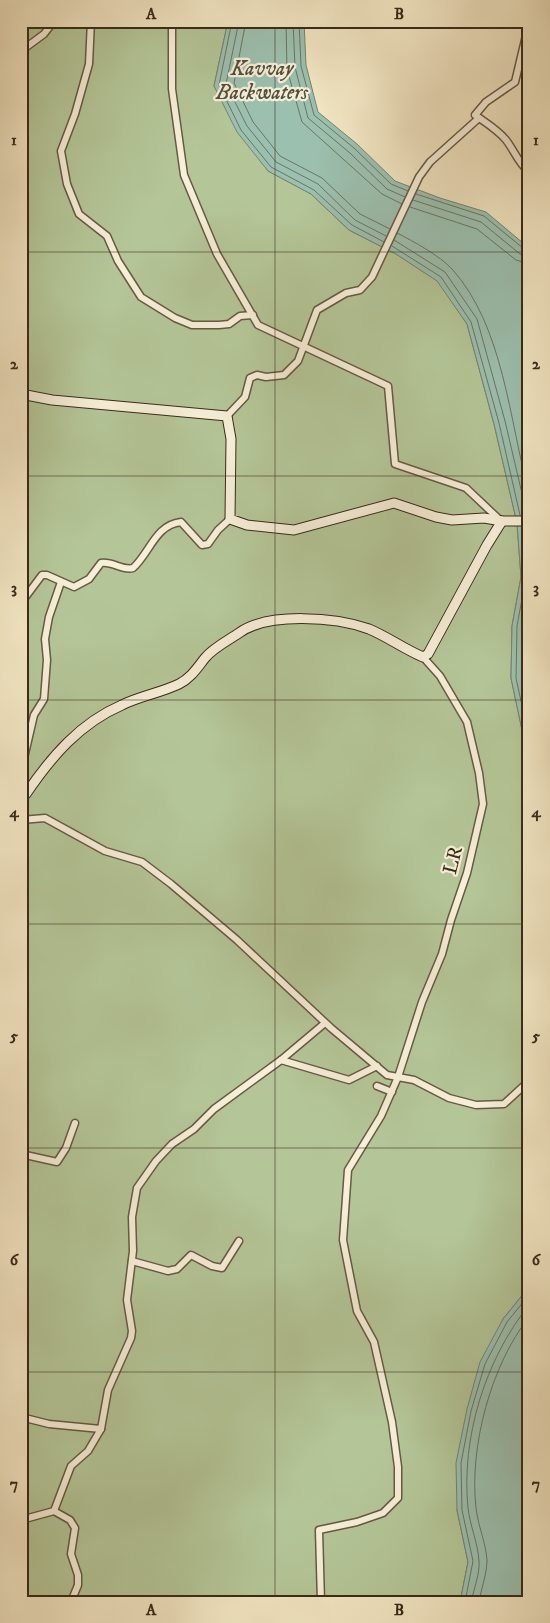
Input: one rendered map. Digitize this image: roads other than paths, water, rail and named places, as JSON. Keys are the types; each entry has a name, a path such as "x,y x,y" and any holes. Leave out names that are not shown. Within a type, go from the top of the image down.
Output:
{"street":[{"path":"21,51 44,34 54,21"},
{"path":"91,21 89,64 61,151 67,184 79,214 107,236 118,261 141,297 175,318 192,325 218,325 229,324 240,316 253,315"},
{"path":"172,21 172,88 184,175 217,254 258,325 388,386 395,464 466,488 502,521"},
{"path":"529,23 515,82 480,107 476,115 492,125 507,141 521,164 529,172"},
{"path":"227,416 245,397 250,378 257,374 266,377 284,375 298,361 317,310 346,293 360,290 372,277 378,261 388,247 419,176 430,162 480,118"},
{"path":"21,394 52,400 227,416"},
{"path":"21,603 42,575 47,575 74,587 89,579 101,563 108,562 128,569 133,568 157,536 170,523 181,522 202,545 208,544 218,530 230,519 231,439 227,416"},
{"path":"230,519 246,525 294,530 394,503 436,517 452,520 484,518 502,521 529,521"},
{"path":"21,797 26,794 69,739 86,726 120,705 181,683 197,670 206,656 241,631 257,624 280,620 303,620 352,624 386,637 423,656 428,654 502,521"},
{"path":"21,771 34,715 44,700 47,660 45,639 49,618 62,582"},
{"name":"LR","path":"321,1602 319,1530 357,1522 383,1513 398,1498 398,1467 392,1422 374,1342 356,1311 343,1240 348,1170 381,1116 398,1077 422,1002 442,954 467,873 483,804 479,772 467,722 440,676 423,656"},
{"path":"21,820 45,818 105,851 142,862 237,940 325,1022 387,1075 414,1080 449,1098 476,1104 504,1104 529,1081"},
{"path":"54,1511 71,1466 88,1451 101,1429 108,1390 131,1338 132,1330 127,1300 132,1261 132,1217 137,1188 156,1161 214,1109 281,1060 325,1022"},
{"path":"281,1060 349,1080 377,1066"},
{"path":"377,1086 392,1092"},
{"path":"21,1154 57,1162 66,1148 75,1123"},
{"path":"132,1261 168,1270 177,1269 191,1254 212,1266 222,1268 239,1241"},
{"path":"21,1417 49,1424 101,1429"},
{"path":"21,1520 54,1511 70,1520 76,1528 71,1554 78,1575 78,1585 71,1602"}],"water":[{"name":"Kavvay Backwaters","path":"228,21 304,21 306,65 318,112 357,144 395,181 440,198 486,212 529,248 529,763 511,678 512,626 521,577 517,523 494,424 467,324 437,281 396,254 349,230 311,194 268,171 237,132 214,86"},
{"path":"529,1287 529,1602 460,1602 468,1562 457,1510 456,1463 467,1409 480,1362 503,1319"}]}
